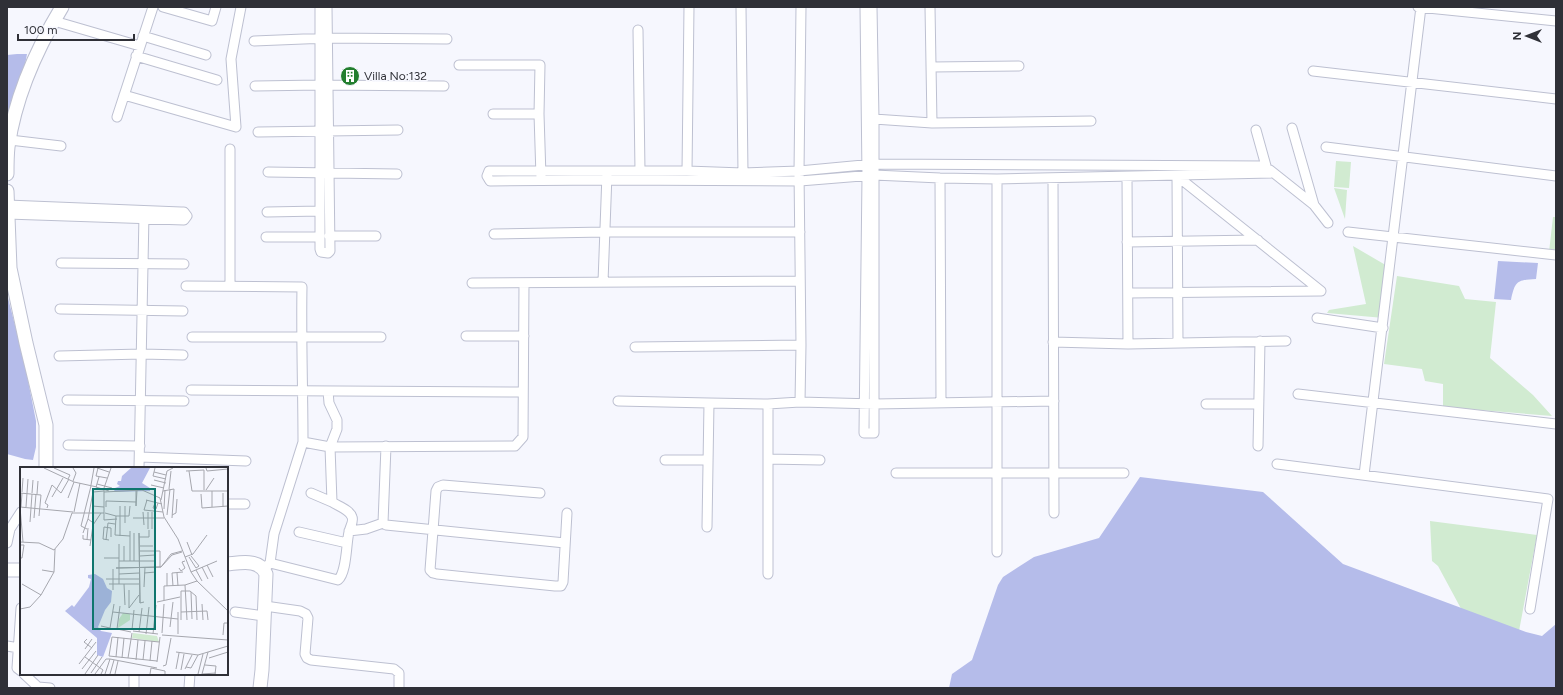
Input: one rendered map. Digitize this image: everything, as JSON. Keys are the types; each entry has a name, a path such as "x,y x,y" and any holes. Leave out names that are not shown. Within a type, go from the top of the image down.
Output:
{"main road":[{"path":"7,174 10,140 15,112 25,82 38,52 62,7"},
{"path":"7,191 10,268 46,425 46,467"},
{"path":"228,564 251,562 267,566 260,688"},
{"path":"7,570 20,570"}],"street":[{"path":"116,117 153,7"},
{"path":"163,7 212,21 216,7"},
{"path":"124,95 236,127 231,59 240,7"},
{"path":"320,7 324,38"},
{"path":"325,236 324,38 327,7"},
{"path":"687,171 689,7"},
{"path":"741,7 742,173"},
{"path":"800,402 801,7"},
{"path":"865,7 870,165 875,404 874,433 864,433 870,176"},
{"path":"870,165 874,119 872,7"},
{"path":"930,7 932,123"},
{"path":"1418,7 1556,21"},
{"path":"1364,475 1421,7"},
{"path":"54,21 140,46"},
{"path":"638,30 640,171"},
{"path":"143,36 206,55"},
{"path":"254,41 324,38 447,39"},
{"path":"136,56 218,80"},
{"path":"459,65 540,65 539,114 541,176"},
{"path":"932,67 1019,66"},
{"path":"1313,71 1556,99"},
{"path":"255,86 444,86"},
{"path":"492,114 539,114"},
{"path":"874,119 932,123 1091,121"},
{"path":"1292,128 1314,205"},
{"path":"258,132 398,130"},
{"path":"1256,130 1266,166 1314,205 1328,223"},
{"path":"10,140 61,146"},
{"path":"1326,147 1556,176"},
{"path":"230,149 230,286"},
{"path":"606,175 640,171 742,173 800,171 870,165 1266,166"},
{"path":"541,176 489,171 487,176 490,181 541,176 606,175 800,181 870,176 998,179 1273,173"},
{"path":"268,172 397,174"},
{"path":"324,173 320,211 325,236"},
{"path":"603,282 606,175"},
{"path":"1128,293 1321,291 1177,176"},
{"path":"1177,176 1178,343"},
{"path":"1127,177 1128,344"},
{"path":"940,178 941,402"},
{"path":"1053,178 1054,514"},
{"path":"997,552 998,179"},
{"path":"7,206 144,215"},
{"path":"267,212 320,211"},
{"path":"7,214 144,215"},
{"path":"139,467 144,215"},
{"path":"494,234 605,232 800,232"},
{"path":"1348,232 1556,255"},
{"path":"266,237 376,236"},
{"path":"1127,242 1258,240"},
{"path":"61,263 184,264"},
{"path":"472,283 800,282"},
{"path":"303,442 330,447 515,446 523,437 524,283"},
{"path":"186,286 302,287 301,338 304,391 303,442 274,534 267,566 338,580 342,574 349,531 353,519 352,516 332,502 311,493"},
{"path":"60,309 183,311"},
{"path":"1317,318 1383,328"},
{"path":"466,336 524,336"},
{"path":"192,337 381,337"},
{"path":"1258,446 1260,341"},
{"path":"1053,342 1128,344 1286,341"},
{"path":"635,347 801,345"},
{"path":"59,356 142,354 183,355"},
{"path":"191,390 523,392"},
{"path":"328,391 330,403 337,420 337,429 330,447 332,502"},
{"path":"1298,394 1556,424"},
{"path":"67,400 184,401"},
{"path":"618,401 709,404 768,404 800,402 875,404 1054,401"},
{"path":"707,526 709,404"},
{"path":"768,404 768,574"},
{"path":"1206,404 1258,404"},
{"path":"68,445 140,446"},
{"path":"383,523 386,446"},
{"path":"140,457 246,461"},
{"path":"768,459 820,460"},
{"path":"665,460 708,460"},
{"path":"1277,464 1548,499 1530,609"},
{"path":"896,473 1124,473"},
{"path":"540,494 443,485 438,487 436,491 432,530 430,570 433,573 561,586 563,582 567,513"},
{"path":"228,504 245,504"},
{"path":"7,543 10,529 20,514"},
{"path":"349,531 366,529 383,523 386,525 565,543"},
{"path":"299,532 347,543"},
{"path":"235,612 300,611 306,614 308,618 305,654 307,658 311,660 394,669 399,673 399,688"},
{"path":"20,628 17,668 20,670"},
{"path":"7,646 19,648"},
{"path":"25,675 38,687 50,688"},
{"path":"134,675 134,688"},
{"path":"189,688 190,675"}],"green space":[{"path":"1336,161 1351,162 1349,188 1334,187"},
{"path":"1334,188 1347,190 1345,219"},
{"path":"1553,217 1556,217 1556,252 1549,252"},
{"path":"1353,246 1389,267 1384,318 1327,313 1329,310 1366,304"},
{"path":"1397,276 1459,286 1465,299 1496,302 1490,358 1533,395 1552,416 1443,407 1443,384 1425,381 1422,369 1384,364"},
{"path":"1430,521 1537,535 1519,631 1465,616 1438,566 1432,561"}],"water":[{"path":"27,54 7,134 7,55"},
{"path":"1498,261 1538,263 1536,279 1525,280 1518,283 1514,289 1511,300 1494,299"},
{"path":"7,294 24,360 36,421 36,447 33,460 7,454"},
{"path":"1140,477 1263,492 1343,564 1526,632 1542,636 1556,624 1556,688 949,688 952,674 972,660 998,585 1003,577 1034,557 1099,538"}],"place":[{"name":"Villa No:132","path":"350,76"}]}
